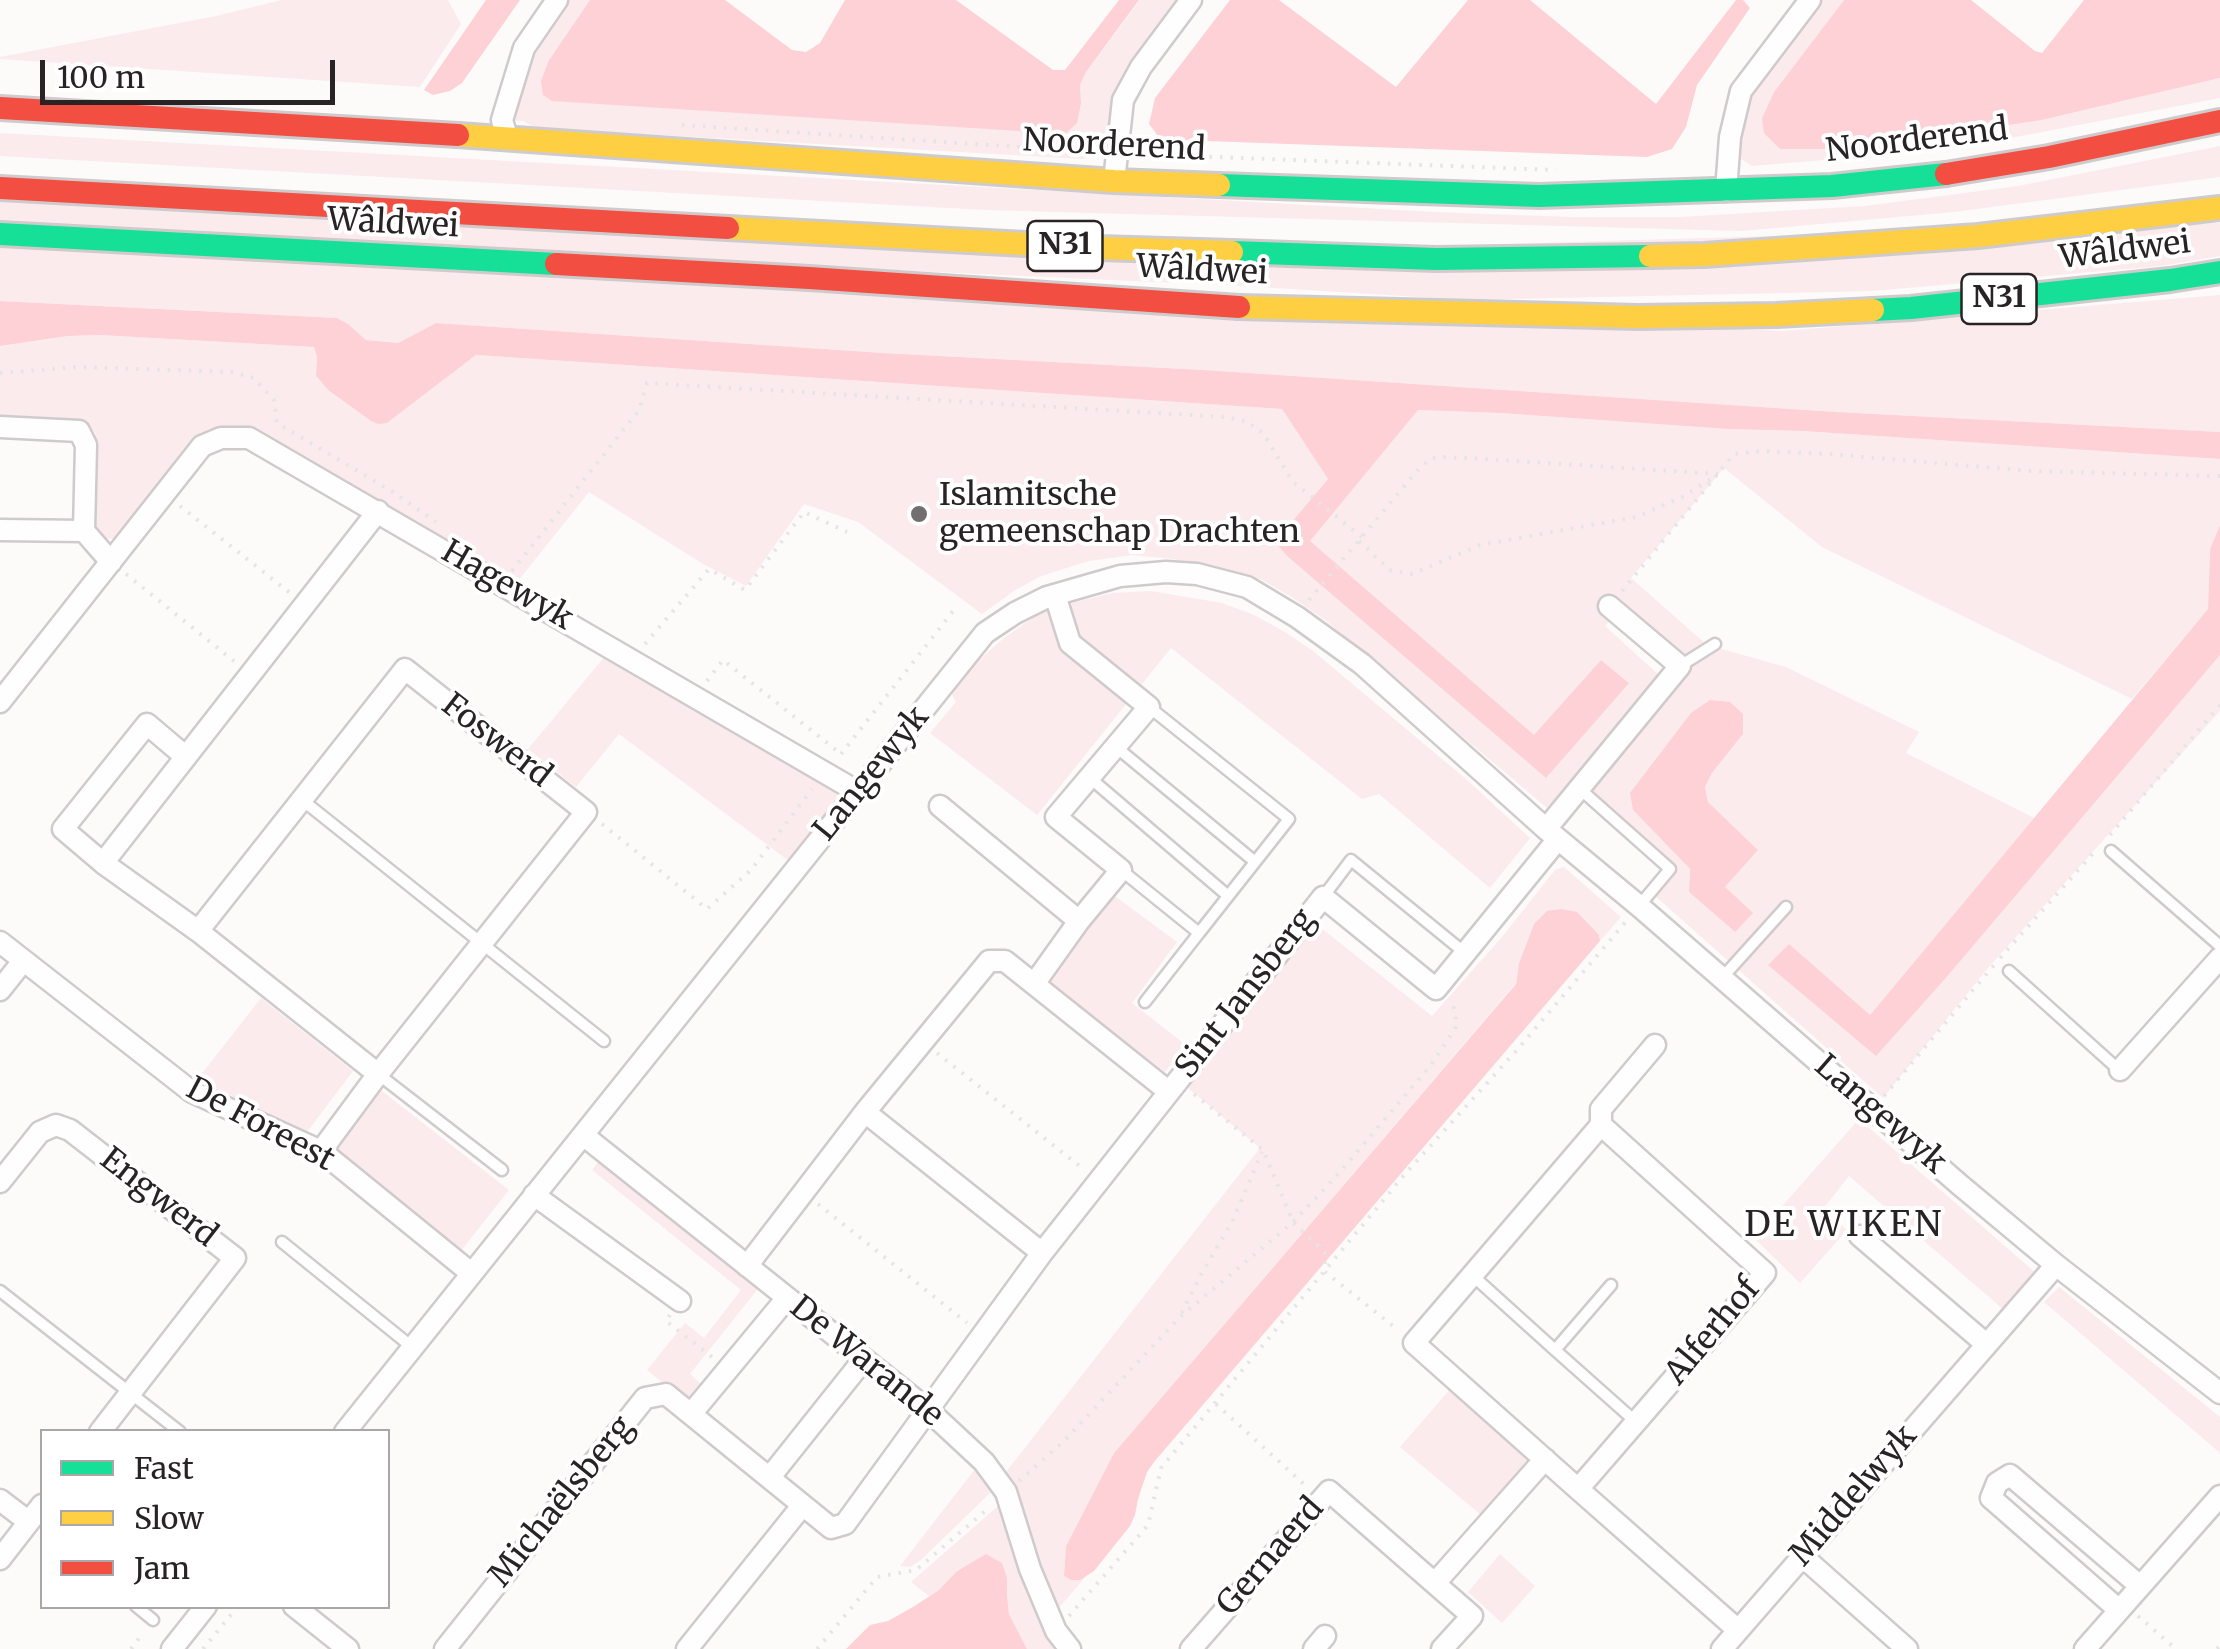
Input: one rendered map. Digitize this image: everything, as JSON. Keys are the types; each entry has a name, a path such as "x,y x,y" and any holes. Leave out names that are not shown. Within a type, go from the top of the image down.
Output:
{"main road":[{"name":"Noorderend","path":"0,108 507,138 1114,181 1539,196 1832,186 2049,157 2220,121"},
{"name":"Wâldwei","path":"0,188 1098,248 1436,259 1704,255 1850,246 1978,236 2220,208"},
{"name":"Wâldwei","path":"0,234 809,278 1216,306 1638,318 1911,308 2220,272"}],"street":[{"path":"507,138 502,120 524,48 557,0"},
{"path":"1114,181 1122,100 1141,67 1191,0"},
{"path":"1726,191 1730,138 1740,91 1810,0"},
{"path":"0,426 80,431 86,445 84,531 111,562"},
{"name":"Hagewyk","path":"0,702 202,446 220,438 249,438 858,792"},
{"path":"103,863 378,511"},
{"path":"0,530 84,531"},
{"name":"Langewyk","path":"347,1429 985,634 1015,613 1055,595 1120,576 1166,572 1197,574 1247,587 1362,664 1552,834 2056,1265 2220,1393"},
{"path":"1034,984 1121,870 1056,817 1149,707 1070,643 1055,595"},
{"path":"1436,988 1552,834 1580,789 1680,666 1609,606"},
{"name":"Foswerd","path":"198,931 405,669 586,812"},
{"path":"186,757 147,724 62,829 378,1074"},
{"path":"940,806 1080,921"},
{"path":"321,1151 586,812"},
{"name":"Sint Jansberg","path":"927,1409 1098,1180 1323,897 1436,988"},
{"name":"De Foreest","path":"0,942 192,1092 321,1151 471,1274"},
{"path":"2120,1070 2220,958"},
{"path":"0,990 23,960"},
{"name":"Sint Jansberg","path":"747,1266 865,1112 989,962 1005,960 1173,1086"},
{"path":"1656,1045 1601,1109 1601,1125 1414,1343 1738,1630"},
{"path":"865,1112 1042,1253"},
{"name":"Engwerd","path":"0,1182 40,1132 56,1125 70,1130 235,1258 102,1429"},
{"name":"Alferhof","path":"1578,1489 1765,1273 1601,1125"},
{"name":"De Warande","path":"583,1136 927,1409 984,1462 1006,1492 1030,1569 1056,1631 1070,1649"},
{"path":"534,1195 680,1302"},
{"path":"1860,1236 1986,1344"},
{"name":"Middelwyk","path":"1722,1649 2056,1265"},
{"path":"692,1414 786,1298"},
{"path":"770,1477 864,1359"},
{"name":"Michaëlsberg","path":"445,1649 645,1398 666,1394 831,1528 845,1524 927,1409"},
{"path":"1435,1583 1545,1460"},
{"path":"2121,1607 1991,1498 1997,1483 2010,1475 2140,1586"},
{"name":"Gernaerd","path":"1201,1646 1329,1491 1472,1616 1442,1649"},
{"path":"2085,1649 2220,1496"},
{"path":"0,1500 36,1528 0,1559"},
{"path":"687,1649 802,1506"},
{"path":"1802,1556 1907,1649"},
{"path":"172,1649 204,1609"},
{"path":"298,1609 348,1649"}],"lane":[{"path":"1680,666 1715,644"},
{"path":"1145,1002 1290,819 1149,707"},
{"path":"1116,746 1254,860"},
{"path":"1089,778 1227,895"},
{"path":"1580,789 1670,869 1639,906"},
{"path":"301,799 604,1042"},
{"path":"2111,851 2220,946"},
{"name":"Sint Jansberg","path":"1323,897 1351,860 1466,952"},
{"path":"1121,870 1198,933"},
{"path":"1722,978 1786,907"},
{"path":"2009,971 2120,1070"},
{"path":"378,1074 502,1170"},
{"path":"282,1242 412,1347"},
{"path":"1472,1275 1636,1422"},
{"path":"1556,1350 1610,1285"},
{"path":"0,1290 176,1429"},
{"path":"140,1609 153,1620"}],"path":[{"path":"510,574 638,410 647,382 1246,421 1264,434 1294,482 1339,518 1390,570 1412,574 1480,544 1636,517 1682,497 1718,474"},
{"path":"1609,606 1734,454 1830,454 2030,471 2220,476"},
{"path":"1312,596 1430,459 1718,474"},
{"path":"164,494 306,605"},
{"path":"645,644 709,569 745,590 804,512 847,532"},
{"path":"111,562 250,675"},
{"path":"586,812 707,909 751,870 954,610"},
{"path":"723,660 841,754"},
{"path":"1873,1109 2220,705"},
{"path":"1056,1631 1148,1525 1162,1468 1405,1174 1639,906"},
{"path":"817,1649 877,1577 916,1570 1064,1442 1180,1318 1293,1222 1333,1180 1431,1065 1457,1026 1452,997 1436,988"},
{"path":"923,1042 1098,1180"},
{"path":"1173,1086 1263,1150 1293,1222 1326,1254 1324,1271"},
{"path":"1180,1318 1232,1222 1263,1150"},
{"path":"804,1193 983,1336"},
{"path":"1324,1271 1414,1343"},
{"path":"680,1302 666,1320 727,1370"},
{"path":"1216,1404 1322,1500"},
{"path":"2121,1607 2176,1649"},
{"path":"203,1649 236,1609"}],"shaded area":[{"path":"282,0 448,0 461,24 420,87 0,59 216,16"},
{"path":"486,0 520,0 462,83 433,95 424,90"},
{"path":"565,0 590,0 549,60 1081,103 1080,85 1086,72 1140,0 1178,0 1122,78 1108,142 1100,152 1084,159 534,128 524,121 502,120 534,44"},
{"path":"590,0 725,0 792,50 806,52 820,43 845,0 956,0 1053,70 1065,70 1119,0 1139,0 1086,72 1080,85 1077,123 1065,134 552,101 543,95 541,81 549,60"},
{"path":"1230,0 1279,0 1396,87 1468,0 1530,0 1656,104 1736,0 1743,0 1750,8 1697,85 1686,127 1672,149 1647,157 1179,140 1158,136 1149,124 1155,98"},
{"path":"1819,0 1844,0 1774,92 1762,118 1780,149 1831,149 2042,120 2220,78 2220,98 1924,152 1752,166 1736,156 1745,101"},
{"path":"1844,0 1971,0 2042,53 2084,0 2220,0 2220,78 2042,120 1831,149 1780,149 1764,133 1762,118 1774,92"},
{"path":"0,133 1570,217 1680,217 1865,206 2018,186 2220,146 2220,177 1954,212 1742,231 986,210 0,156"},
{"path":"0,200 1090,256 2220,223 2220,256 2161,266 1872,291 1466,300 0,221"},
{"path":"0,247 1783,331 2220,295 2220,432 1836,412 436,323 398,343 366,340 337,318 0,301"},
{"path":"0,301 337,318 366,340 398,343 436,323 1836,412 2220,432 2220,459 1418,410 1310,541 1534,735 1601,660 1629,683 1546,778 1275,542 1328,479 1282,409 476,355 387,423 378,424 328,390 316,376 314,347 99,335 0,346"},
{"path":"68,336 314,347 316,377 328,390 371,421 387,423 476,355 1282,409 1328,479 1276,542 1287,556 1546,778 1628,682 1601,660 1534,736 1309,541 1418,410 2220,459 2220,525 2210,549 2208,609 2132,699 1822,547 1724,468 1631,578 1707,645 1786,667 1919,732 1906,753 2034,818 1869,1016 1789,945 1769,964 1876,1055 2220,655 2220,711 1987,969 1883,1098 1654,895 1678,868 1588,787 1690,666 1623,606 1605,626 1660,676 1547,808 1325,620 1290,596 1260,579 1173,559 1133,555 1089,561 1041,576 982,614 858,522 804,504 746,586 703,564 589,492 513,587 246,433 185,452 114,539 99,537 90,523 95,433 87,426 60,418 0,415 0,346","holes":["1743,734 1705,787 1708,802 1758,850 1725,887 1735,932 1689,892 1690,869 1633,810"]},
{"path":"2220,525 2220,655 1876,1056 1768,965 1789,944 1870,1015 2208,609 2210,549"},
{"path":"1151,591 1222,603 1285,632 1467,780 1530,838 1490,888 1379,794 1362,799 1171,648 1037,815 930,733 956,702 948,687 1004,638 1044,610 1112,593"},
{"path":"606,655 844,793 789,861 619,734 576,787 528,749"},
{"path":"1710,700 1730,702 1743,714 1743,734 1712,773 1705,787 1708,802 1758,850 1725,887 1753,913 1735,932 1689,892 1690,869 1633,810 1630,793 1691,713"},
{"path":"1564,867 1621,917 1600,941 1599,934 1534,924 1516,983 1114,1453 1066,1546 1064,1576 1080,1580 1087,1575 1057,1610 1020,1499 1006,1472 1260,1148 1182,1083 1309,925 1316,924 1432,1016 1555,870"},
{"path":"1112,894 1177,942 1132,1003 1186,1045 1165,1072 1045,979"},
{"path":"1547,911 1577,912 1600,941 1154,1462 1147,1472 1130,1526 1094,1571 1080,1580 1064,1576 1066,1546 1114,1453 1516,984 1519,963 1534,924"},
{"path":"261,998 353,1071 304,1136 193,1085"},
{"path":"378,1088 509,1190 460,1252 331,1149"},
{"path":"1859,1119 2037,1274 2004,1310 1849,1176 1823,1209 1847,1230 1800,1283 1754,1238"},
{"path":"602,1157 761,1285 690,1374 701,1384 687,1402 647,1370 685,1323 704,1338 741,1290 592,1170"},
{"path":"2059,1287 2220,1417 2220,1453 2044,1302"},
{"path":"1459,1379 1535,1452 1481,1515 1400,1447"},
{"path":"975,1469 992,1491 921,1560 910,1567 900,1566"},
{"path":"998,1506 1044,1632 1055,1649 1027,1649 1009,1614 1007,1578 956,1572 929,1596 911,1582"},
{"path":"986,1554 1002,1563 1009,1614 1027,1649 846,1649 870,1625 888,1621 913,1607 939,1590 956,1572"},
{"path":"1500,1554 1535,1586 1502,1623 1468,1592"}],"traffic: fast":[{"path":"1219,185 1539,196 1832,186 1946,174"},
{"path":"0,234 556,264"},
{"path":"1232,252 1436,259 1650,256"},
{"path":"1873,310 2220,272"}],"traffic: slow":[{"path":"458,135 1219,185"},
{"path":"1650,256 1978,236 2220,208"},
{"path":"728,228 1232,252"},
{"path":"1239,307 1638,317 1873,310"}],"traffic: jam":[{"path":"0,108 458,135"},
{"path":"1946,174 2220,121"},
{"path":"0,188 728,228"},
{"path":"556,264 1239,307"}],"place":[{"name":"Islamitsche gemeenschap Drachten","path":"919,514"}],"district":[{"name":"DE WIKEN","path":"1844,1226"}]}
